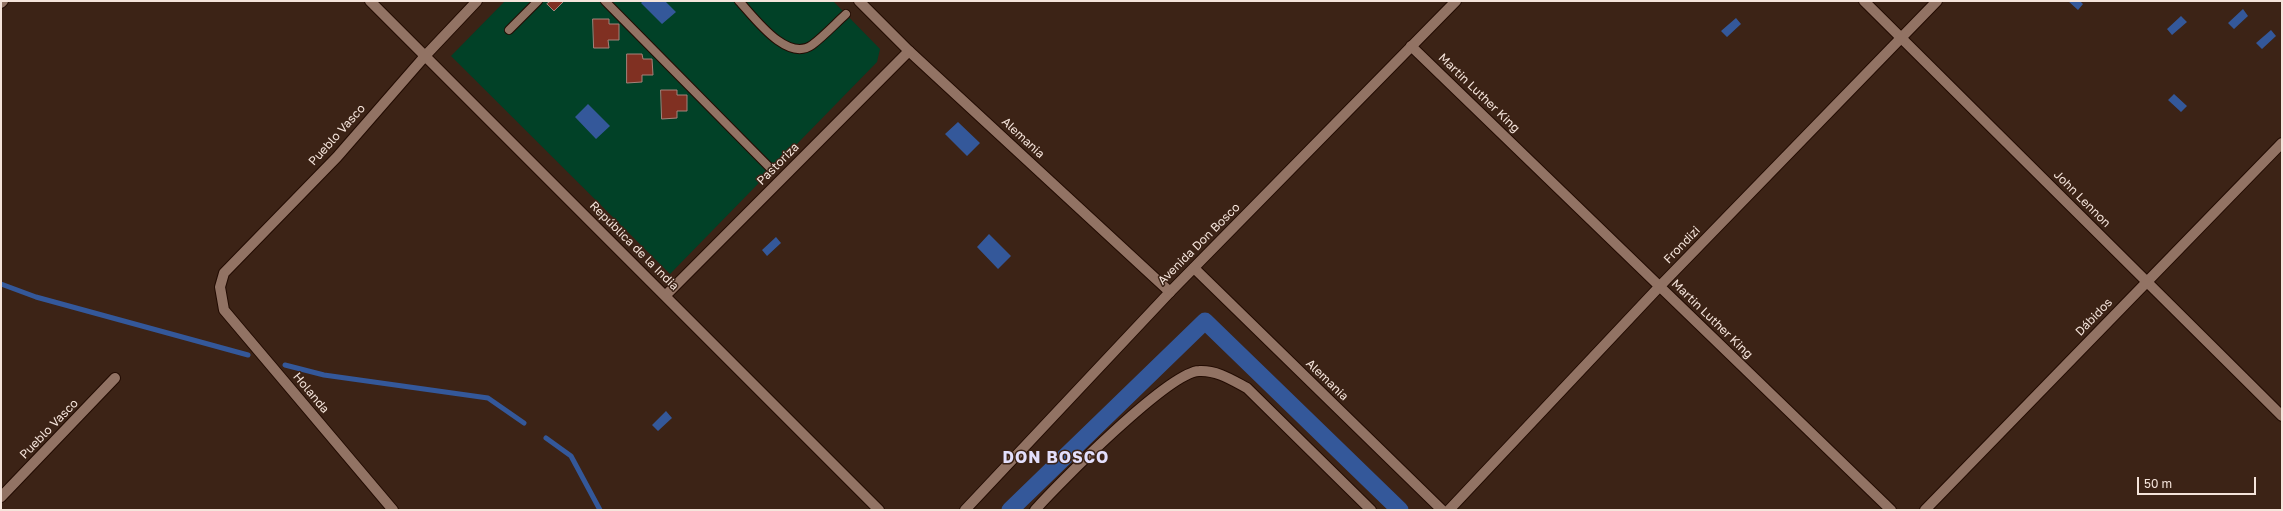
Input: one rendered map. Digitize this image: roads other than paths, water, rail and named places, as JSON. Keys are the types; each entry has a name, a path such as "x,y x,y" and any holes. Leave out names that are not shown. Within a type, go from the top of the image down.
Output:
{"street":[{"name":"República de la India","path":"370,1 880,510"},
{"name":"Pueblo Vasco","path":"220,288 224,273 337,157 425,56 477,1"},
{"name":"Alemania","path":"859,1 910,51 1170,292"},
{"name":"Avenida Don Bosco","path":"965,510 1170,292 1456,1"},
{"name":"John Lennon","path":"1864,1 2282,416"},
{"name":"Frondizi","path":"1449,510 1660,286 1937,1"},
{"name":"Martin Luther King","path":"1411,46 1891,510"},
{"name":"Pastoriza","path":"665,296 910,51"},
{"name":"Dábidos","path":"1925,510 2282,143"},
{"name":"Alemania","path":"1194,268 1442,510"},
{"name":"Holanda","path":"220,288 224,310 393,510"},
{"path":"1034,510 1114,431 1179,378 1198,371 1224,375 1247,388 1371,510"},
{"name":"Pueblo Vasco","path":"1,497 115,378"}],"lane":[{"path":"509,30 538,1"},
{"path":"605,1 772,170"},
{"path":"739,1 770,34 782,44 795,49 811,46 846,14"}],"water":[{"path":"643,1 665,1 676,12 662,24 641,3"},
{"path":"2068,1 2080,1 2083,4 2078,10"},
{"path":"2243,9 2248,16 2234,29 2228,23"},
{"path":"2181,16 2187,22 2172,35 2167,29"},
{"path":"1736,18 1741,24 1727,37 1721,31"},
{"path":"2271,30 2276,36 2262,49 2256,43"},
{"path":"2174,94 2187,106 2181,112 2168,100"},
{"path":"588,104 610,126 596,139 575,117"},
{"path":"958,122 980,143 967,156 945,134"},
{"path":"989,234 1011,256 998,269 977,247"},
{"path":"776,237 781,243 767,256 762,250"},
{"path":"666,411 672,418 658,431 652,425"}],"waterway":[{"path":"1,284 36,297 248,355"},
{"path":"1010,510 1205,321 1400,510"},
{"path":"285,365 324,375 488,398 524,423"},
{"path":"546,438 571,456 600,510"}],"district":[{"name":"DON BOSCO","path":"1056,458"}]}
